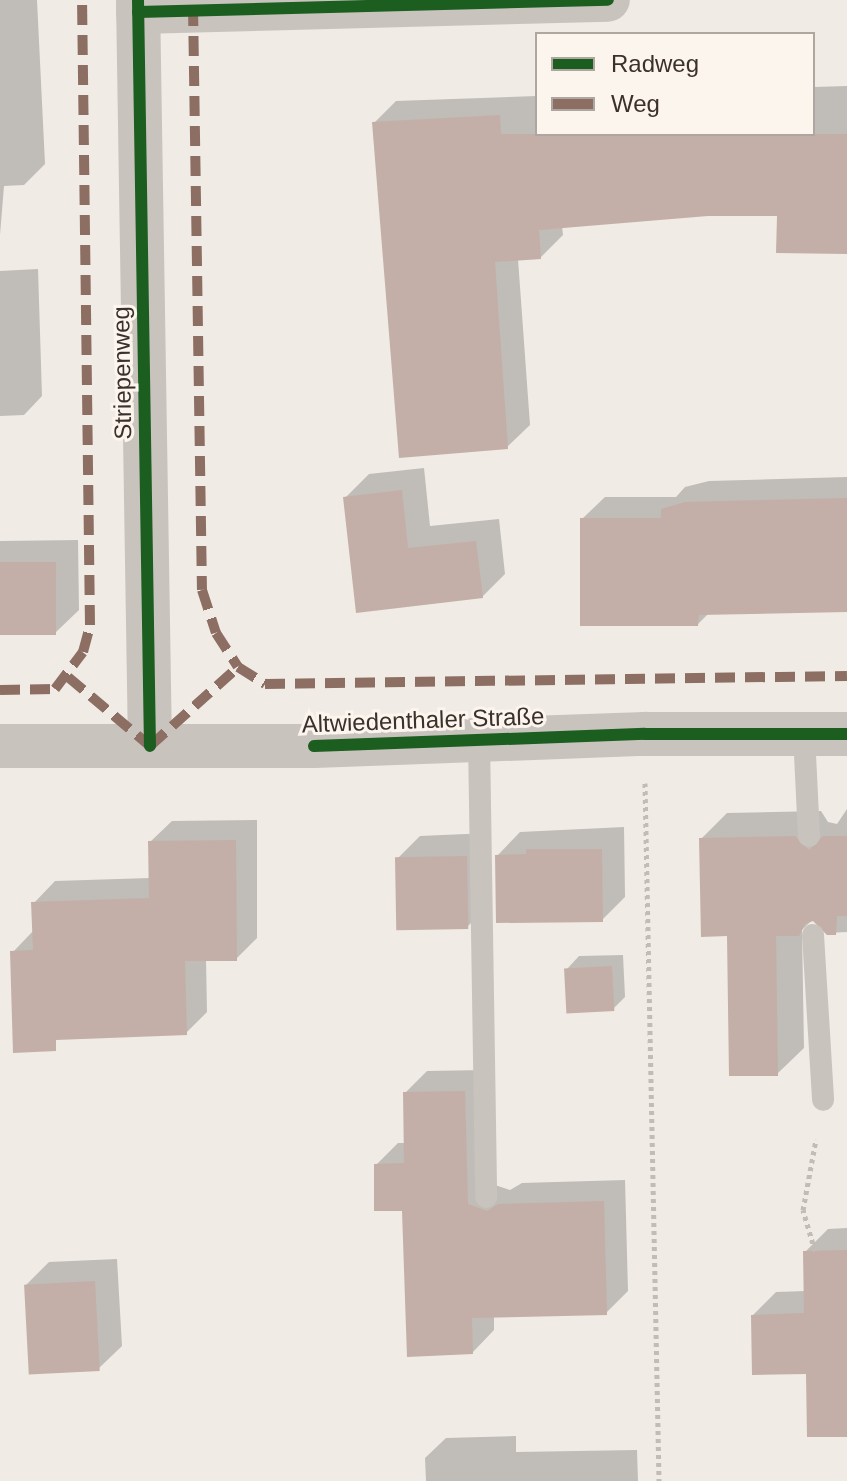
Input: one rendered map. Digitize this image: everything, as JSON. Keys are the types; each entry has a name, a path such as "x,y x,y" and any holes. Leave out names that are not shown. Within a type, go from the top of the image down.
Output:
{"street":[{"path":"138,6 608,0"},
{"name":"Striepenweg","path":"138,6 150,746"},
{"name":"Altwiedenthaler Straße","path":"0,746 479,740 645,734 847,734"}],"lane":[{"path":"804,734 809,836"},
{"path":"479,740 486,1197"},
{"path":"813,935 823,1100"}],"path":[{"path":"645,734 659,1481"},
{"path":"815,1251 803,1210 823,1100"}],"building":[{"path":"500,115 501,134 535,136 847,134 847,254 776,253 777,216 708,216 539,230 541,259 495,262 508,449 399,458 372,122"},
{"path":"402,490 408,548 476,541 483,598 356,613 343,497"},
{"path":"847,498 847,612 699,615 698,626 580,626 580,518 661,518 661,509 685,502"},
{"path":"0,562 56,562 56,635 0,635"},
{"path":"795,836 809,850 823,836 847,836 847,916 837,916 836,935 827,935 813,921 805,924 799,936 776,936 778,1076 729,1076 727,936 701,937 699,838"},
{"path":"236,840 237,961 185,961 187,1035 56,1040 56,1051 13,1053 10,951 33,950 31,902 149,898 148,841"},
{"path":"526,849 602,849 603,922 496,923 495,855 526,854"},
{"path":"467,856 468,929 396,930 395,857"},
{"path":"612,966 614,1011 566,1013 564,969"},
{"path":"465,1091 468,1204 487,1211 498,1204 604,1201 607,1315 472,1318 473,1354 407,1357 402,1211 374,1211 374,1164 404,1163 403,1092"},
{"path":"847,1250 847,1437 807,1437 806,1374 752,1375 751,1315 804,1313 803,1251"},
{"path":"95,1281 100,1371 29,1375 24,1285"}],"marked path":[{"path":"0,690 55,689 83,652 90,625 82,0"},
{"path":"193,6 202,590 216,633 238,667 265,684 847,676"},
{"path":"68,677 150,746 238,667"}],"cycle path":[{"path":"138,0 150,746"},
{"path":"138,12 608,0"},
{"path":"314,746 645,734 847,734"}]}
